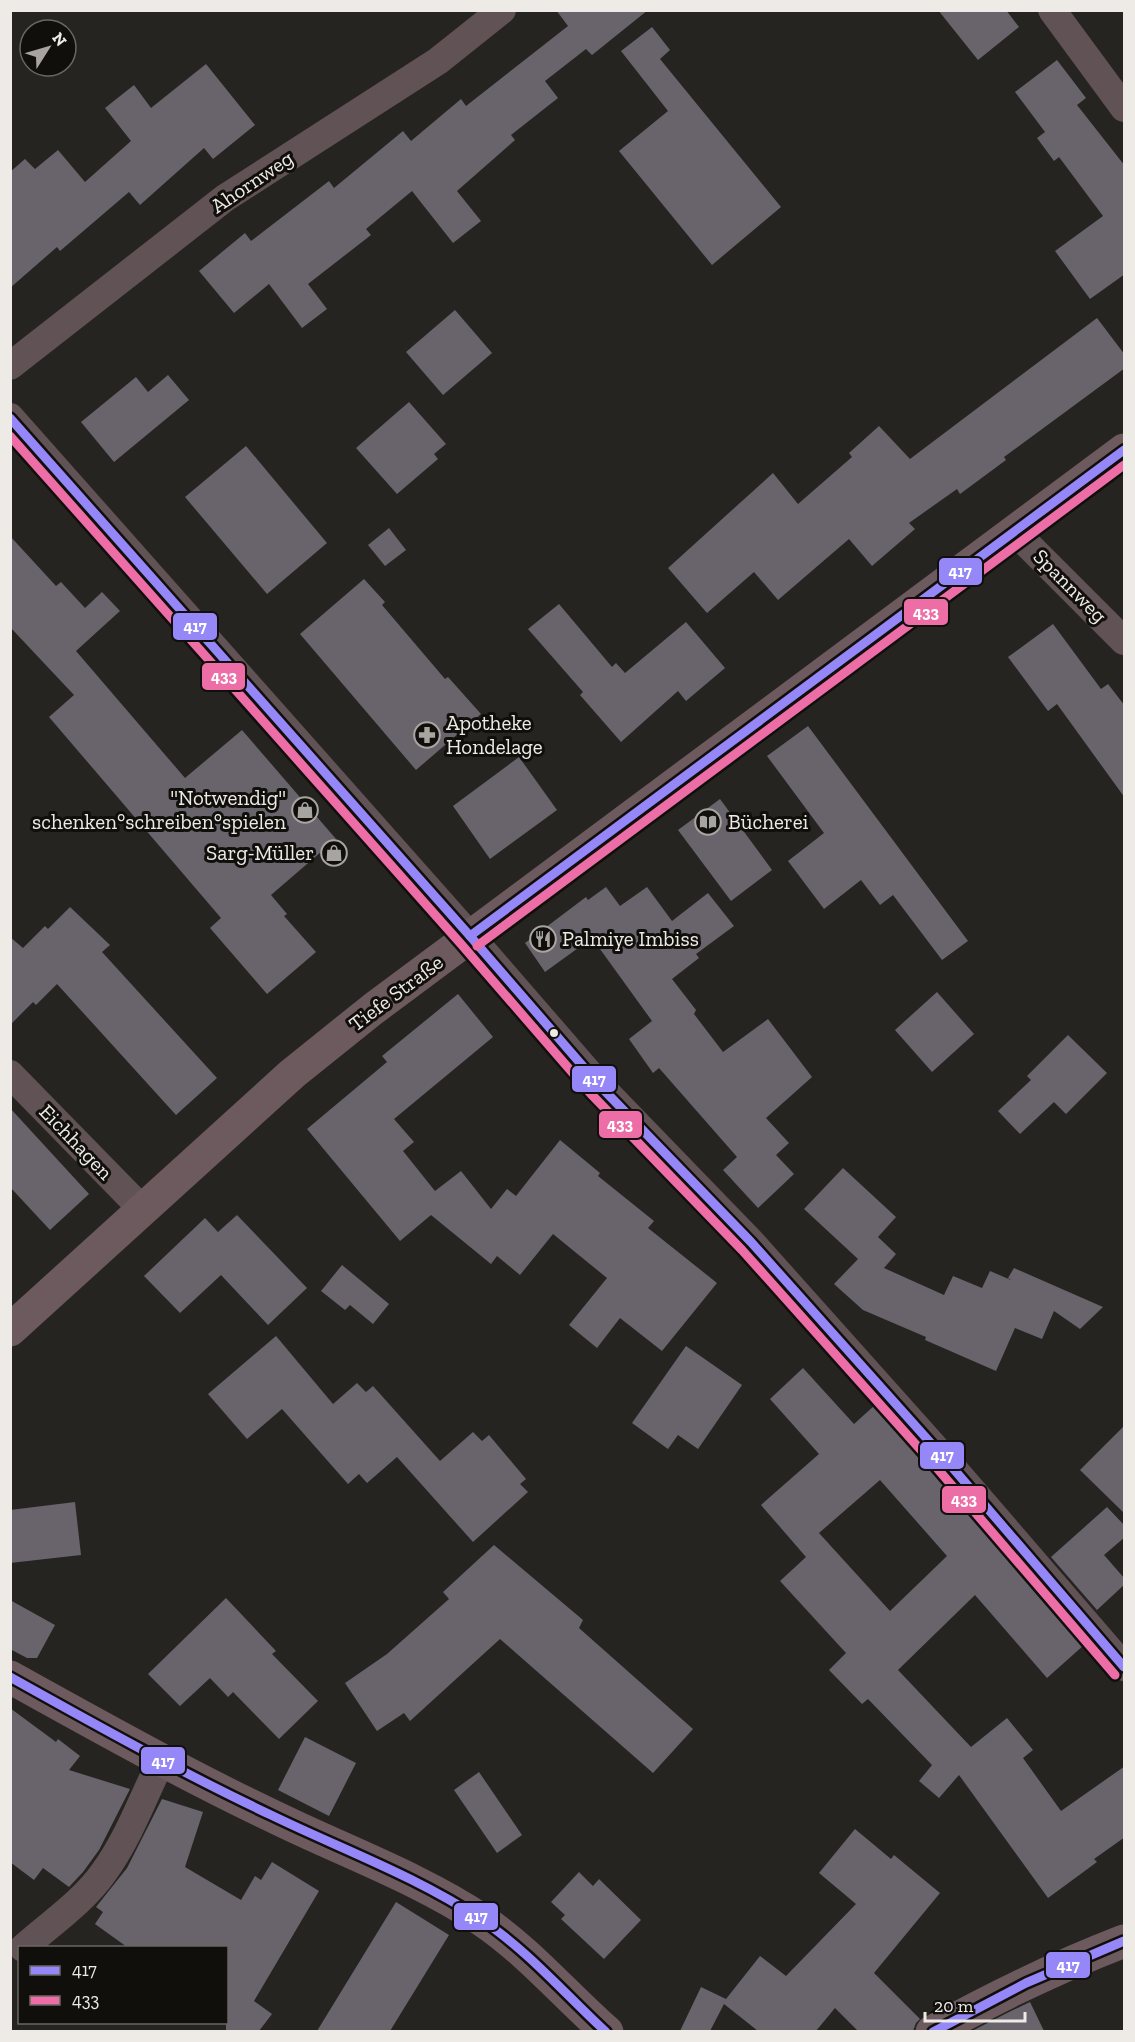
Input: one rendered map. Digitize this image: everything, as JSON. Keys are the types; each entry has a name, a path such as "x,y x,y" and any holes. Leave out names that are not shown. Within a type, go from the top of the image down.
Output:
{"main road":[{"name":"Tiefe Straße","path":"10,1330 292,1074 470,936 1125,450"},
{"path":"10,1677 161,1761 463,1908 485,1922 513,1945 607,2031"},
{"path":"932,2031 1067,1963 1125,1941"}],"street":[{"name":"Ahornweg","path":"10,366 225,198 438,61 501,10"},
{"path":"1052,10 1125,108"},
{"path":"10,417 600,1086 767,1259 1125,1666"},
{"name":"Spannweg","path":"1015,532 1125,641"},
{"name":"Eichhagen","path":"10,1074 142,1209"},
{"path":"24,1946 89,1890 103,1874 117,1853 161,1761"}],"building":[{"path":"556,10 648,10 592,55 586,49 545,81 558,98 511,135 515,140 457,191 481,221 453,243 412,191 366,229 371,235 308,284 327,309 302,328 269,284 234,313 199,271 245,233 251,241 329,181 334,188 403,131 411,141 461,99 466,106 568,26"},
{"path":"938,10 1006,10 1019,27 978,60"},
{"path":"652,27 670,50 660,59 781,207 712,265 619,151 668,111 621,51"},
{"path":"1057,60 1086,98 1077,105 1125,166 1125,274 1090,299 1055,251 1103,216 1059,157 1054,161 1037,138 1045,132 1015,92"},
{"path":"206,64 255,125 213,159 204,148 140,205 129,192 60,251 57,247 10,288 10,172 25,159 35,169 58,150 85,182 131,141 105,108 134,85 151,108"},
{"path":"455,310 492,353 443,395 406,352"},
{"path":"1097,318 1125,355 1125,368 1004,457 1006,460 960,494 957,489 909,523 915,529 872,566 849,539 778,600 754,572 707,613 668,568 773,473 798,504 852,457 849,453 879,426 910,459"},
{"path":"168,375 189,400 114,462 81,422 136,377 148,392"},
{"path":"409,402 446,444 434,454 438,459 397,494 356,448"},
{"path":"246,446 327,543 267,594 185,497"},
{"path":"389,528 406,550 385,566 368,545"},
{"path":"10,536 56,586 61,582 85,608 102,592 120,611 76,651 185,778 242,730 336,839 271,895 287,914 284,916 316,952 267,994 210,928 221,918 49,717 74,695 10,627"},
{"path":"364,579 385,602 382,605 445,679 448,677 481,714 416,770 300,634"},
{"path":"559,604 612,667 616,663 625,673 686,622 725,668 686,701 678,691 621,742 580,695 583,692 528,629"},
{"path":"1053,624 1101,689 1108,684 1125,706 1125,798 1057,704 1048,711 1008,657"},
{"path":"808,726 968,941 942,960 893,895 880,905 861,880 824,909 788,861 824,833 767,756"},
{"path":"519,757 557,810 490,859 453,806"},
{"path":"720,799 772,870 731,901 678,830"},
{"path":"606,887 620,906 647,887 672,921 708,893 734,926 696,954 699,958 672,979 696,1010 694,1014 723,1052 768,1019 812,1077 766,1118 789,1143 776,1155 794,1174 758,1208 723,1170 737,1157 659,1068 653,1073 629,1039 652,1021 592,938 545,972 525,943 586,897 588,900"},
{"path":"70,907 110,945 102,952 217,1078 176,1115 57,984 36,1005 33,1002 10,1025 10,937 23,948 45,926 48,929"},
{"path":"937,992 974,1034 932,1072 895,1030"},
{"path":"458,994 493,1037 394,1119 414,1142 403,1151 435,1191 461,1171 491,1209 507,1189 516,1196 560,1140 600,1173 598,1176 654,1221 648,1228 717,1283 662,1351 620,1318 597,1348 569,1325 607,1278 553,1234 520,1275 497,1256 491,1264 431,1215 400,1241 307,1129 387,1062 382,1056"},
{"path":"1068,1035 1107,1073 1066,1114 1054,1102 1020,1134 998,1111 1031,1080 1027,1076"},
{"path":"10,1108 89,1194 50,1230 10,1187"},
{"path":"843,1168 896,1217 878,1237 896,1254 884,1268 944,1295 953,1276 982,1288 990,1271 1011,1280 1008,1278 1014,1268 1103,1307 1080,1329 1054,1311 1042,1339 1015,1328 996,1371 863,1310 834,1284 858,1259 804,1209"},
{"path":"237,1215 307,1288 268,1325 221,1275 180,1313 144,1276 205,1218 218,1232"},
{"path":"342,1265 389,1304 373,1324 350,1305 345,1310 321,1291"},
{"path":"276,1336 333,1404 357,1383 366,1392 373,1386 440,1461 473,1432 482,1441 489,1435 526,1479 520,1484 528,1492 473,1542 397,1457 367,1483 359,1474 348,1484 282,1409 247,1439 208,1394"},
{"path":"686,1346 742,1385 698,1449 678,1435 668,1449 632,1423"},
{"path":"803,1368 854,1424 875,1405 1084,1645 1047,1678 975,1595 898,1670 971,1747 1007,1718 1033,1750 1023,1758 1061,1811 1125,1766 1125,1837 1094,1859 1097,1862 1048,1898 959,1775 939,1798 919,1781 932,1765 868,1699 862,1704 829,1670 846,1653 780,1581 806,1557 761,1505 819,1454 770,1399","holes":["880,1480 947,1556 890,1611 819,1533"]},
{"path":"1125,1425 1125,1514 1080,1470"},
{"path":"75,1502 81,1555 10,1563 10,1510"},
{"path":"1107,1507 1125,1526 1125,1537 1104,1555 1125,1579 1125,1584 1097,1610 1051,1557"},
{"path":"494,1545 583,1620 579,1628 693,1729 653,1773 500,1639 410,1721 404,1713 377,1731 345,1683 387,1654 449,1599 443,1592"},
{"path":"226,1598 276,1651 272,1654 318,1701 279,1739 233,1692 228,1697 210,1678 180,1706 148,1674"},
{"path":"10,1600 55,1625 37,1658 27,1658 10,1649"},
{"path":"10,1708 56,1742 58,1739 80,1756 69,1770 130,1789 99,1850 69,1887 43,1868 34,1880 10,1862"},
{"path":"305,1737 356,1763 329,1816 278,1790"},
{"path":"479,1772 522,1835 497,1853 454,1790"},
{"path":"162,1799 203,1812 185,1867 241,1900 255,1876 261,1880 272,1862 319,1891 254,2001 272,2014 259,2031 226,2031 226,2024 228,2024 228,1946 126,1946 95,1924 103,1912 96,1907 127,1868"},
{"path":"855,1829 891,1859 894,1855 940,1893 874,1973 920,2019 913,2031 858,2031 835,2008 816,2031 758,2031 724,2004 710,2031 680,2031 701,1987 726,1999 760,1956 786,1976 856,1904 819,1873"},
{"path":"579,1872 593,1886 599,1879 641,1920 604,1959 561,1919 565,1915 551,1902"},
{"path":"396,1902 449,1935 390,2031 317,2031"},
{"path":"1030,2002 1044,2031 972,2031 1011,2011"}],"transit line":[{"name":"417","path":"10,418 470,936 600,1086 751,1242 945,1459 1124,1667"},
{"name":"433","path":"10,436 461,944 591,1094 742,1250 936,1467 1115,1675"},
{"name":"417","path":"470,936 1124,450"},
{"name":"433","path":"477,946 1124,465"},
{"name":"417","path":"10,1677 205,1782 405,1876 457,1904 515,1945 606,2032"},
{"name":"417","path":"933,2032 1026,1983 1124,1941"}],"place":[{"name":"Apotheke Hondelage","path":"427,735"},
{"name":"\"Notwendig\" schenken°schreiben°spielen","path":"305,810"},
{"name":"Bücherei","path":"708,822"},
{"name":"Sarg-Müller","path":"334,853"},
{"name":"Palmiye Imbiss","path":"543,939"}]}
